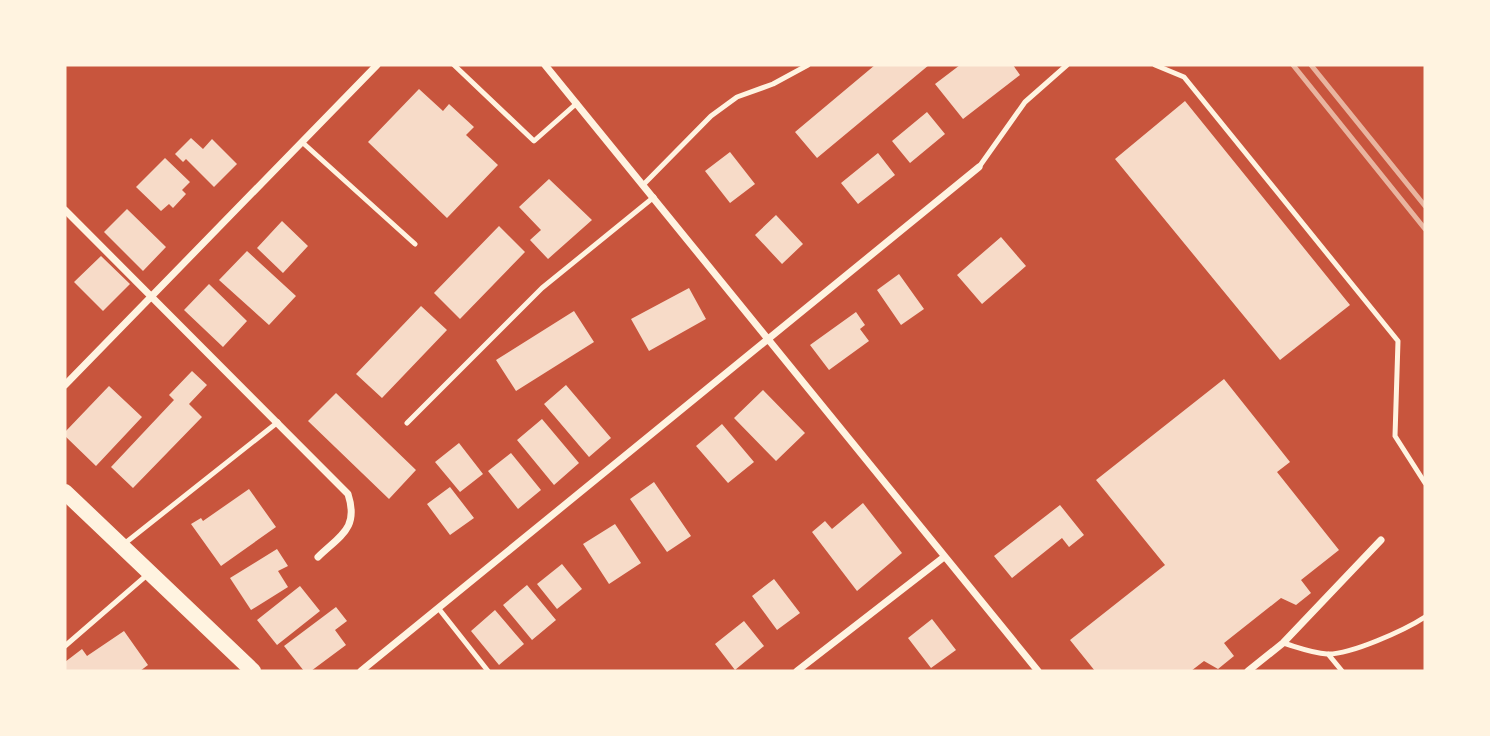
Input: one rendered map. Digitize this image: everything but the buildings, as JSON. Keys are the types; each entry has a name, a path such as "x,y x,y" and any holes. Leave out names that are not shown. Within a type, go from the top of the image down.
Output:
{"main road":[{"path":"65,492 253,671"}],"street":[{"path":"65,385 377,65"},
{"path":"545,65 1038,671"},
{"path":"361,671 770,341 979,167"},
{"path":"65,210 348,494 353,510 352,521 318,556"},
{"path":"1248,671 1283,643 1381,540"},
{"path":"797,671 944,557"}],"lane":[{"path":"454,65 534,141 577,103"},
{"path":"644,184 711,116 737,97 773,84 808,65"},
{"path":"979,167 1025,102 1067,65"},
{"path":"1156,65 1184,77 1398,341 1395,436 1425,483"},
{"path":"302,142 415,244"},
{"path":"407,423 542,288 654,197"},
{"path":"122,546 278,422"},
{"path":"65,646 150,573"},
{"path":"439,608 488,671"},
{"path":"1283,643 1328,654 1374,641 1408,628 1425,617"},
{"path":"1328,654 1342,671"}],"railway":[{"path":"1293,65 1425,229"},
{"path":"1311,65 1425,206"}]}
